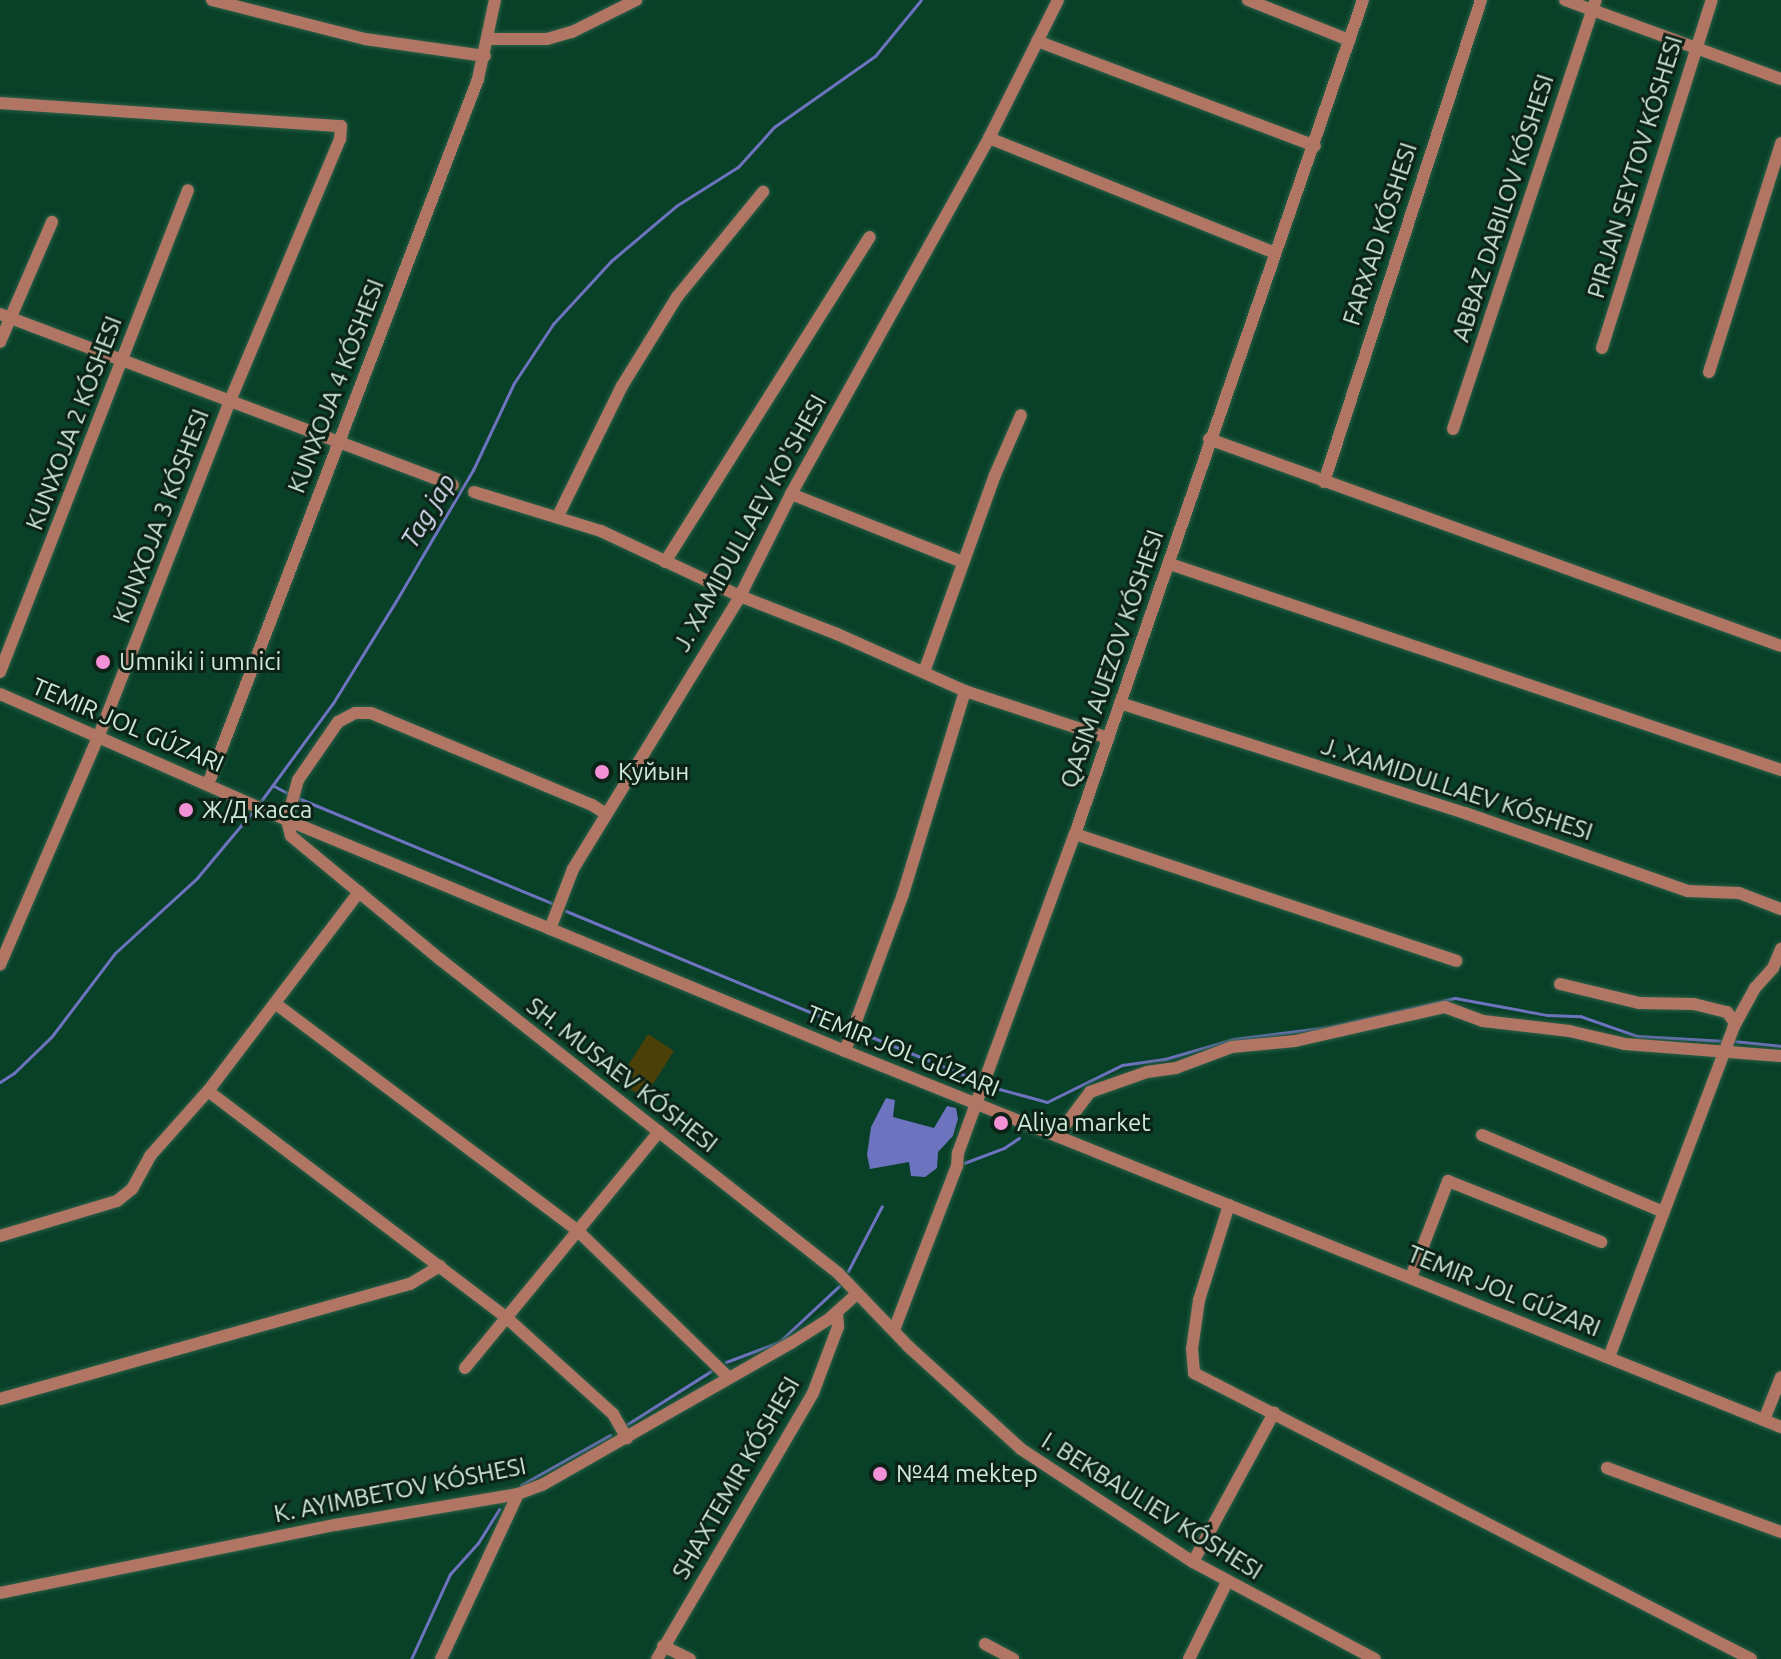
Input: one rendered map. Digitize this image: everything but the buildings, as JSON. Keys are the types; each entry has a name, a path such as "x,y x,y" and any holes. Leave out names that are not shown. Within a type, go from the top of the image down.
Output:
{"street":[{"path":"212,0 365,39 485,56"},
{"name":"KUNXOJA 4 KÓSHESI","path":"208,784 485,56 495,0"},
{"path":"488,39 547,39 572,32 636,0"},
{"name":"J. XAMIDULLAEV KO'SHESI","path":"550,929 573,869 740,596 791,494 989,138 1058,0"},
{"path":"1248,0 1349,40"},
{"path":"894,1330 1075,834 1363,0"},
{"name":"FARXAD KÓSHESI","path":"1324,482 1481,0"},
{"path":"1565,0 1594,5 1695,49 1781,79"},
{"path":"1602,348 1712,0"},
{"path":"1453,429 1594,5"},
{"path":"1037,41 1315,146"},
{"name":"KUNXOJA 3 KÓSHESI","path":"0,103 341,126 340,139 230,401 99,735 0,965"},
{"path":"989,138 1275,253"},
{"path":"1709,372 1781,143"},
{"name":"KUNXOJA 2 KÓSHESI","path":"0,672 124,361 188,190"},
{"path":"558,516 622,386 677,297 763,192"},
{"path":"0,342 5,316 52,222"},
{"name":"J. XAMIDULLAEV KO'SHESI","path":"665,562 870,237"},
{"path":"5,316 453,485"},
{"path":"924,672 1021,415"},
{"path":"1209,439 1781,646"},
{"path":"474,492 558,516 965,691 1108,738"},
{"path":"791,494 963,562"},
{"path":"1170,564 1781,770"},
{"path":"845,1051 903,894 965,691"},
{"path":"0,694 282,818 845,1051 1781,1427"},
{"name":"J. XAMIDULLAEV KÓSHESI","path":"1120,703 1465,813 1688,891 1739,893 1781,909"},
{"path":"282,818 298,780 338,722 355,713 371,713 592,805 606,814"},
{"name":"SH. MUSAEV KÓSHESI","path":"282,818 291,836 838,1273 856,1295"},
{"path":"1075,834 1456,961"},
{"path":"0,1236 117,1201 132,1189 150,1156 208,1091 359,892"},
{"path":"1609,1357 1734,1026 1755,988 1773,968 1781,949"},
{"path":"1560,984 1639,1003 1694,1004 1727,1012 1734,1026"},
{"path":"276,1004 578,1231 728,1377"},
{"path":"1057,1136 1090,1092 1147,1072 1176,1068 1232,1047 1295,1041 1445,1007 1483,1021 1569,1031 1625,1044 1725,1049 1781,1056"},
{"path":"208,1091 508,1319 613,1414 627,1438"},
{"path":"465,1368 659,1132"},
{"path":"1482,1135 1663,1212"},
{"path":"1411,1277 1448,1181 1601,1242"},
{"path":"1229,1205 1199,1300 1192,1349 1194,1373 1751,1659"},
{"path":"0,1399 410,1284 440,1266"},
{"path":"0,1593 335,1525 518,1494 542,1485 627,1438 791,1343 856,1295"},
{"name":"I. BEKBAULIEV KÓSHESI","path":"856,1295 1021,1449 1193,1562 1375,1659"},
{"name":"SHAXTEMIR KÓSHESI","path":"657,1659 813,1393 838,1327 837,1312"},
{"path":"1764,1420 1781,1377"},
{"path":"1193,1562 1274,1413"},
{"path":"1607,1468 1781,1532"},
{"path":"441,1659 518,1494"},
{"path":"1189,1659 1227,1582"},
{"path":"985,1644 1013,1659"},
{"path":"663,1646 690,1659"}],"shaded area":[{"path":"648,1034 674,1051 644,1098 618,1081"}],"water":[{"path":"886,1098 895,1100 893,1117 934,1128 947,1106 956,1108 958,1119 953,1136 938,1152 937,1168 925,1177 911,1176 909,1162 870,1169 867,1155 871,1127"}],"waterway":[{"name":"Tag jap","path":"258,805 333,703 396,601 473,470 514,383 553,324 611,261 676,206 738,167 774,127 875,56 921,0"},
{"path":"274,786 287,793"},
{"path":"298,798 551,903"},
{"name":"Tag jap","path":"0,1082 14,1073 52,1036 115,953 197,878 253,811"},
{"path":"566,911 849,1028"},
{"path":"992,1087 1047,1102 1122,1065 1165,1059 1234,1039 1329,1027 1455,998 1547,1015 1580,1016 1637,1036 1725,1041"},
{"path":"857,1031 979,1081"},
{"path":"1733,1041 1781,1046"},
{"path":"964,1163 1004,1148 1019,1138"},
{"path":"848,1271 882,1206"},
{"path":"726,1362 779,1342 839,1286"},
{"path":"626,1425 711,1371"},
{"path":"521,1485 610,1435"},
{"path":"411,1659 450,1574 478,1543 499,1509"}],"place":[{"name":"Umniki i umnici","path":"103,662"},
{"name":"Куйын","path":"602,772"},
{"name":"Ж/Д касса","path":"186,810"},
{"name":"Aliya market","path":"1001,1123"},
{"name":"№44 mektep","path":"880,1474"}]}
